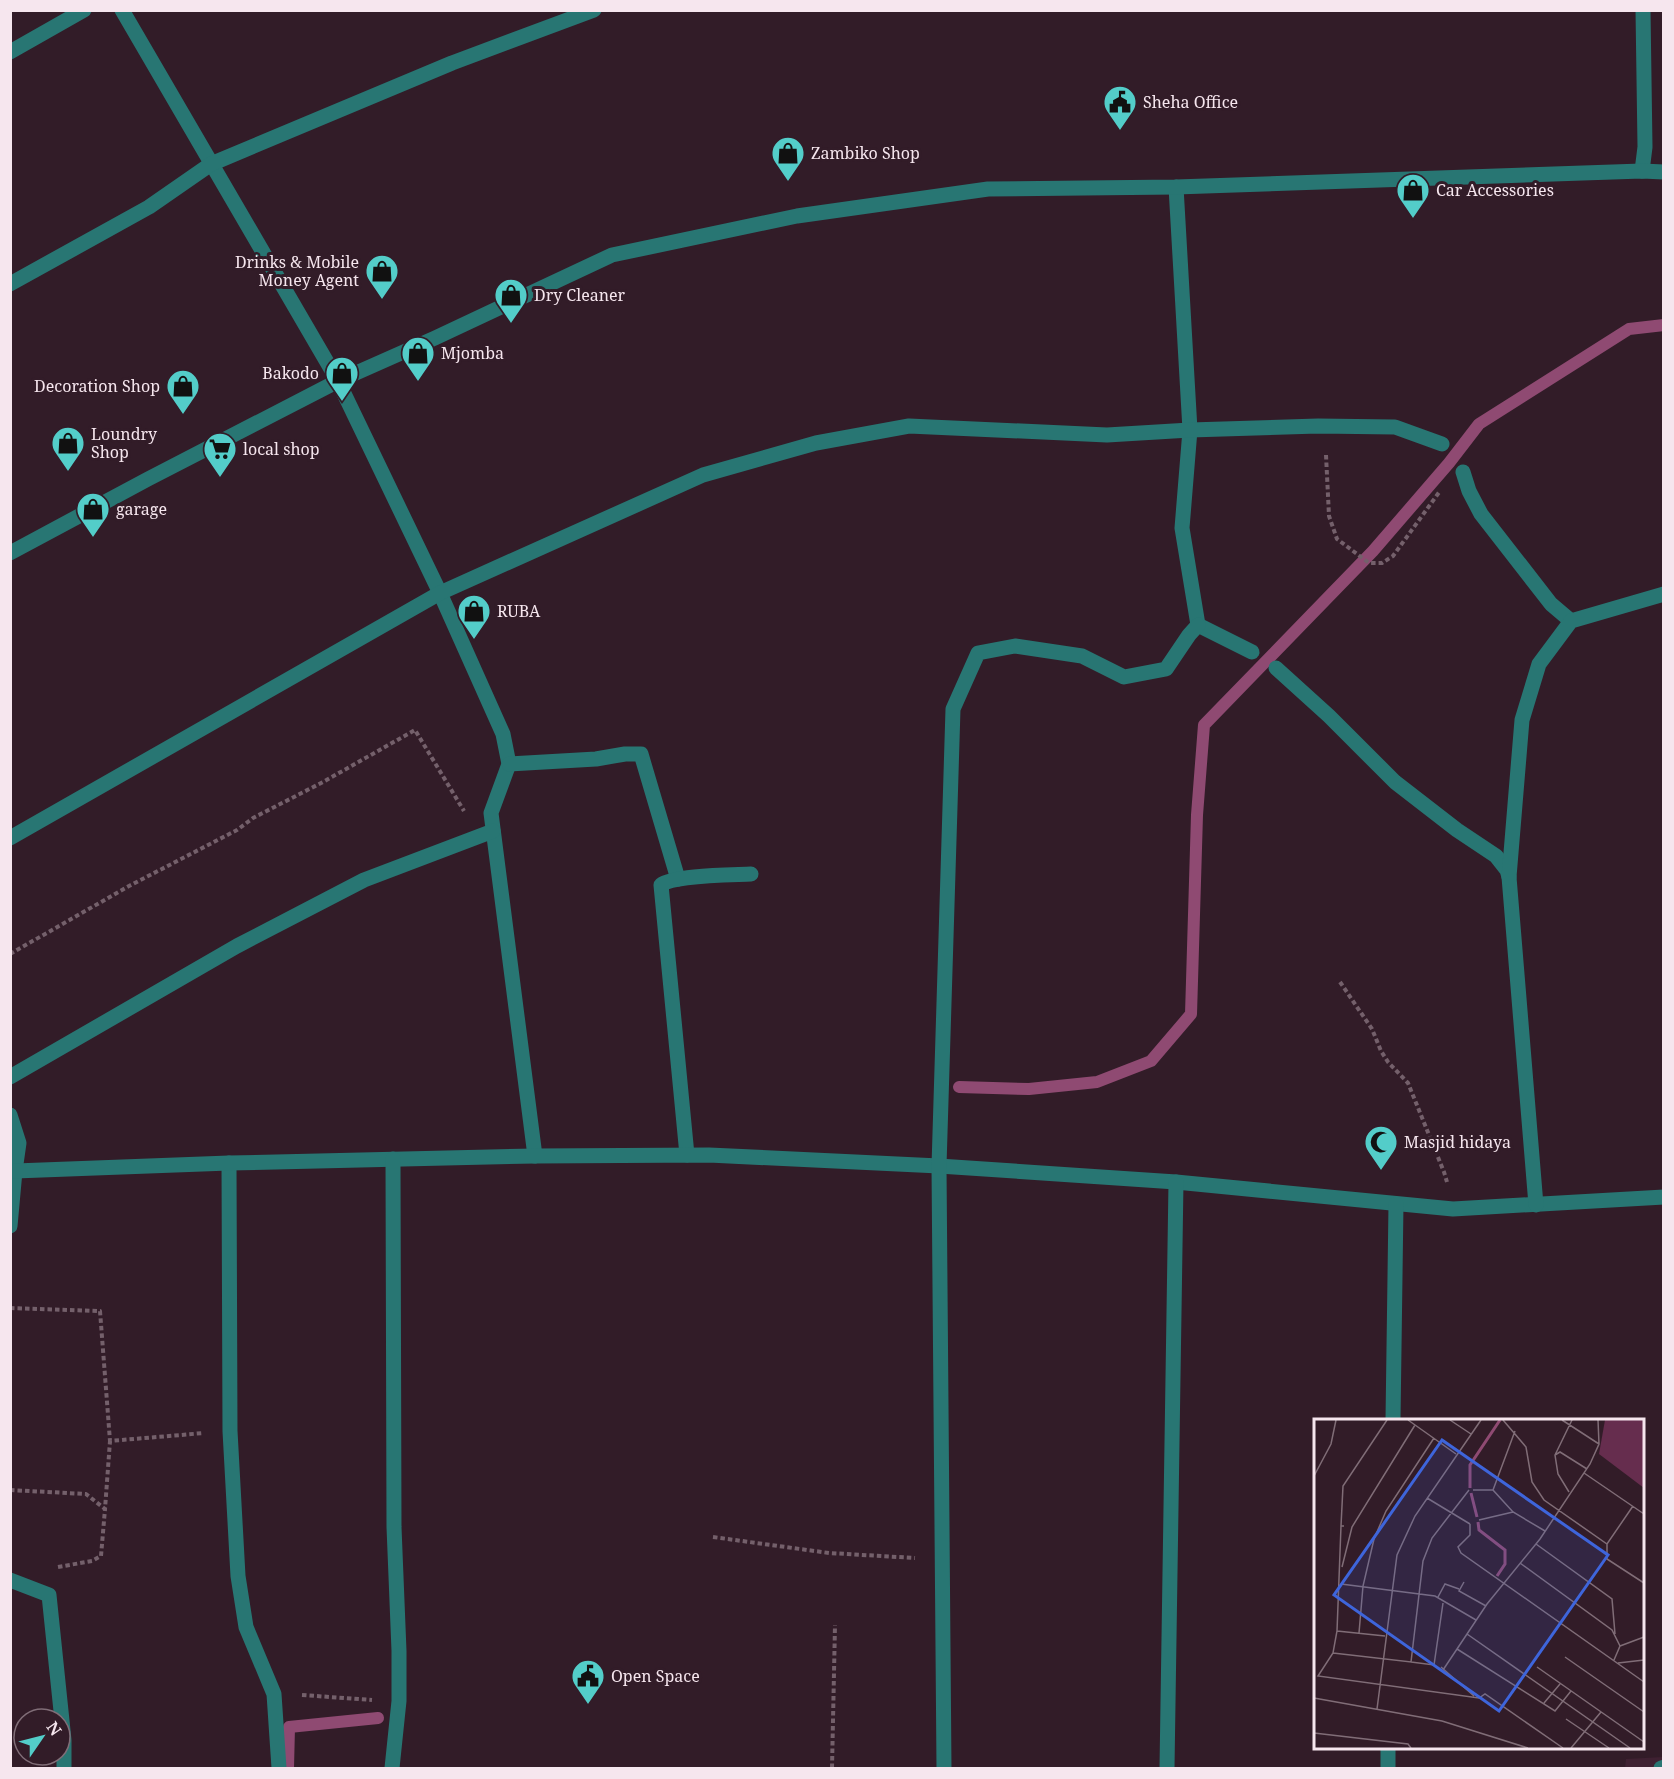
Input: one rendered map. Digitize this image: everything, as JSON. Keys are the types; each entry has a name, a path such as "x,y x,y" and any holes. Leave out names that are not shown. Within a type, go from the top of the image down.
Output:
{"street":[{"path":"10,52 84,10"},
{"path":"122,10 338,381 440,592 503,734 509,764 491,813 535,1156"},
{"path":"10,284 149,207 211,164 452,63 594,10"},
{"path":"1642,171 1645,137 1643,10"},
{"path":"10,553 338,381 435,339 612,255 797,216 988,189 1176,187 1664,172"},
{"path":"1176,187 1190,430 1182,528 1198,625"},
{"path":"10,838 440,592 703,475 816,443 909,426 1107,435 1325,426 1395,427 1442,444"},
{"path":"1462,472 1468,491 1481,514 1551,604 1571,621"},
{"path":"1536,1205 1509,877 1522,720 1539,664 1571,621 1664,594"},
{"path":"1198,625 1252,652"},
{"path":"944,1768 939,1166 952,709 978,652 1015,646 1082,656 1124,677 1166,669 1198,625"},
{"path":"1276,668 1329,716 1395,782 1457,830 1496,856 1507,870 1509,877"},
{"path":"509,764 641,754 678,879"},
{"path":"10,1077 237,946 364,880 493,831"},
{"path":"687,1155 661,885 678,879 751,874"},
{"path":"10,1116 20,1143 10,1226"},
{"path":"15,1171 393,1159 687,1155 939,1166 1176,1182 1453,1209 1664,1197"},
{"path":"393,1159 394,1527 399,1651 399,1701 393,1768"},
{"path":"229,1163 230,1431 238,1576 246,1627 274,1694 279,1768"},
{"path":"1167,1768 1176,1182"},
{"path":"1393,1419 1396,1204"},
{"path":"10,1580 49,1595 64,1740 64,1768"},
{"path":"1388,1749 1388,1768"}],"path":[{"path":"1325,426 1329,516 1337,539 1369,563 1382,563 1393,556 1437,493 1462,472"},
{"path":"10,954 129,886 237,830 253,818 415,730 464,812 491,813"},
{"path":"1340,982 1372,1029 1381,1051 1407,1083 1444,1172 1453,1209"},
{"path":"10,1308 100,1311 110,1441 101,1556 92,1561 54,1568"},
{"path":"110,1441 230,1431"},
{"path":"10,1490 86,1494 105,1509"},
{"path":"713,1538 829,1553 942,1560"},
{"path":"832,1768 835,1625"},
{"path":"274,1694 399,1701"}],"shaded area":[{"path":"1663,1757 1663,1768 1625,1768 1626,1759"}],"waterway":[{"path":"959,1087 1029,1089 1097,1082 1151,1061 1191,1014 1197,815 1204,725 1373,551 1449,463 1479,424 1629,329 1664,325"},
{"path":"288,1768 289,1727 378,1718"}],"place":[{"name":"Sheha Office","path":"1120,131"},
{"name":"Zambiko Shop","path":"788,182"},
{"name":"Car Accessories","path":"1413,219"},
{"name":"Drinks & Mobile Money Agent","path":"382,300"},
{"name":"Dry Cleaner","path":"511,324"},
{"name":"Mjomba","path":"418,382"},
{"name":"Bakodo","path":"342,402"},
{"name":"Decoration Shop","path":"183,415"},
{"name":"Loundry Shop","path":"68,472"},
{"name":"local shop","path":"220,478"},
{"name":"garage","path":"93,538"},
{"name":"RUBA","path":"474,640"},
{"name":"Masjid hidaya","path":"1381,1171"},
{"name":"Open Space","path":"588,1705"}]}
